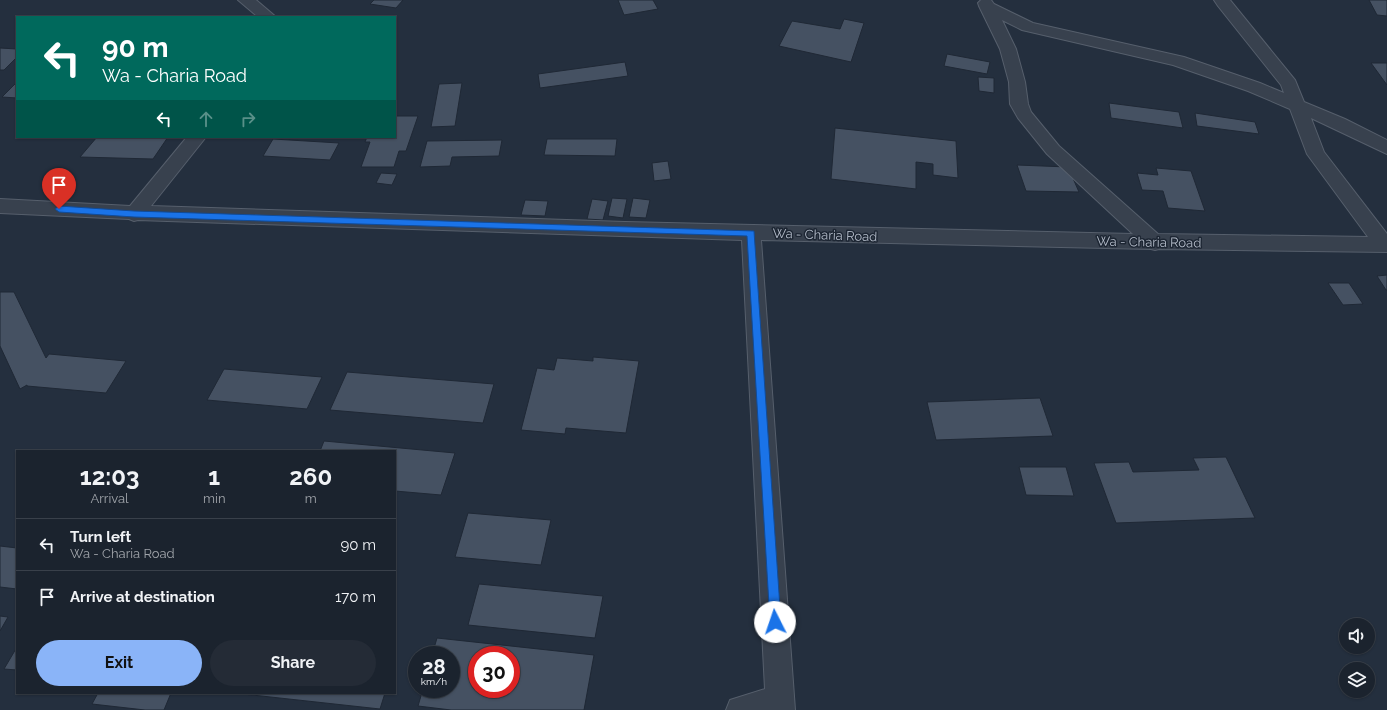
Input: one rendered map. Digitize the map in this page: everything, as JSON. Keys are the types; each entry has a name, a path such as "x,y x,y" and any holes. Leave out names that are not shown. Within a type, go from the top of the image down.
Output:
{"street":[{"path":"246,0 267,16"},
{"path":"1222,0 1289,84 1316,154 1386,245"},
{"path":"986,3 1028,27 1178,61 1254,87 1339,123 1387,148"},
{"path":"986,3 1008,48 1017,82 1019,104 1024,114 1053,150 1155,243"},
{"path":"134,214 196,138"},
{"name":"Wa - Charia Road","path":"0,206 134,214 751,233 1155,243 1386,245"},
{"path":"740,710 780,705 751,233"}],"building":[{"path":"374,0 403,0 396,8 370,4"},
{"path":"618,0 653,0 658,9 624,15"},
{"path":"1369,0 1387,0 1387,16 1377,15"},
{"path":"844,19 864,23 851,62 779,46 792,21 840,29"},
{"path":"0,48 16,49 16,58 4,70 0,70"},
{"path":"947,54 990,62 987,74 944,66"},
{"path":"625,62 628,76 540,88 538,74"},
{"path":"1371,63 1387,63 1387,85"},
{"path":"978,77 994,78 994,93 979,91"},
{"path":"16,83 16,98 2,97"},
{"path":"462,83 455,126 431,127 439,84"},
{"path":"1109,103 1179,112 1183,128 1111,118"},
{"path":"1195,113 1255,122 1259,134 1197,126"},
{"path":"396,116 418,116 406,151 399,151 394,167 361,167 370,142 365,142 367,138 396,138"},
{"path":"835,128 956,141 958,178 933,175 933,164 916,162 916,189 831,179"},
{"path":"96,138 167,138 153,159 80,157"},
{"path":"273,139 339,143 330,160 263,156"},
{"path":"547,139 617,139 615,156 544,155"},
{"path":"502,140 499,156 452,157 450,166 420,167 427,141"},
{"path":"668,161 671,179 654,181 652,163"},
{"path":"1017,165 1068,167 1079,192 1026,191"},
{"path":"1156,168 1191,171 1205,211 1168,208 1163,191 1142,190 1137,173 1158,175"},
{"path":"381,173 397,174 392,185 376,183"},
{"path":"612,198 627,199 623,218 608,216"},
{"path":"633,198 650,200 646,218 629,217"},
{"path":"592,199 608,201 603,220 587,219"},
{"path":"525,200 548,201 545,216 521,215"},
{"path":"1387,275 1387,290 1386,290 1377,276"},
{"path":"1328,283 1349,283 1363,304 1343,305"},
{"path":"0,292 14,292 46,358 49,354 126,361 106,393 27,385 20,389 0,346"},
{"path":"593,357 639,361 626,433 566,428 565,434 521,430 537,368 554,370 557,358 593,361"},
{"path":"224,369 322,377 307,409 207,400"},
{"path":"347,372 494,384 483,423 330,410"},
{"path":"1040,398 1053,436 936,440 927,402"},
{"path":"324,441 455,453 441,495 396,491 396,450 320,450"},
{"path":"1226,457 1255,518 1116,523 1094,463 1129,462 1133,472 1199,470 1193,458"},
{"path":"1019,467 1066,467 1074,496 1026,495"},
{"path":"468,513 551,520 541,565 455,557"},
{"path":"0,546 16,548 16,589 0,587"},
{"path":"479,584 603,596 595,638 468,625"},
{"path":"0,616 8,617 0,631"},
{"path":"437,638 511,646 468,646 468,698 520,698 520,647 594,655 584,710 451,710 418,706 420,698 460,698 460,646 435,646"},
{"path":"16,649 16,670 4,669"},
{"path":"97,694 171,694 164,710 145,710 92,704"},
{"path":"243,694 385,694 380,709"}],"route":[{"path":"59,209 134,214 751,233 775,622"}]}
